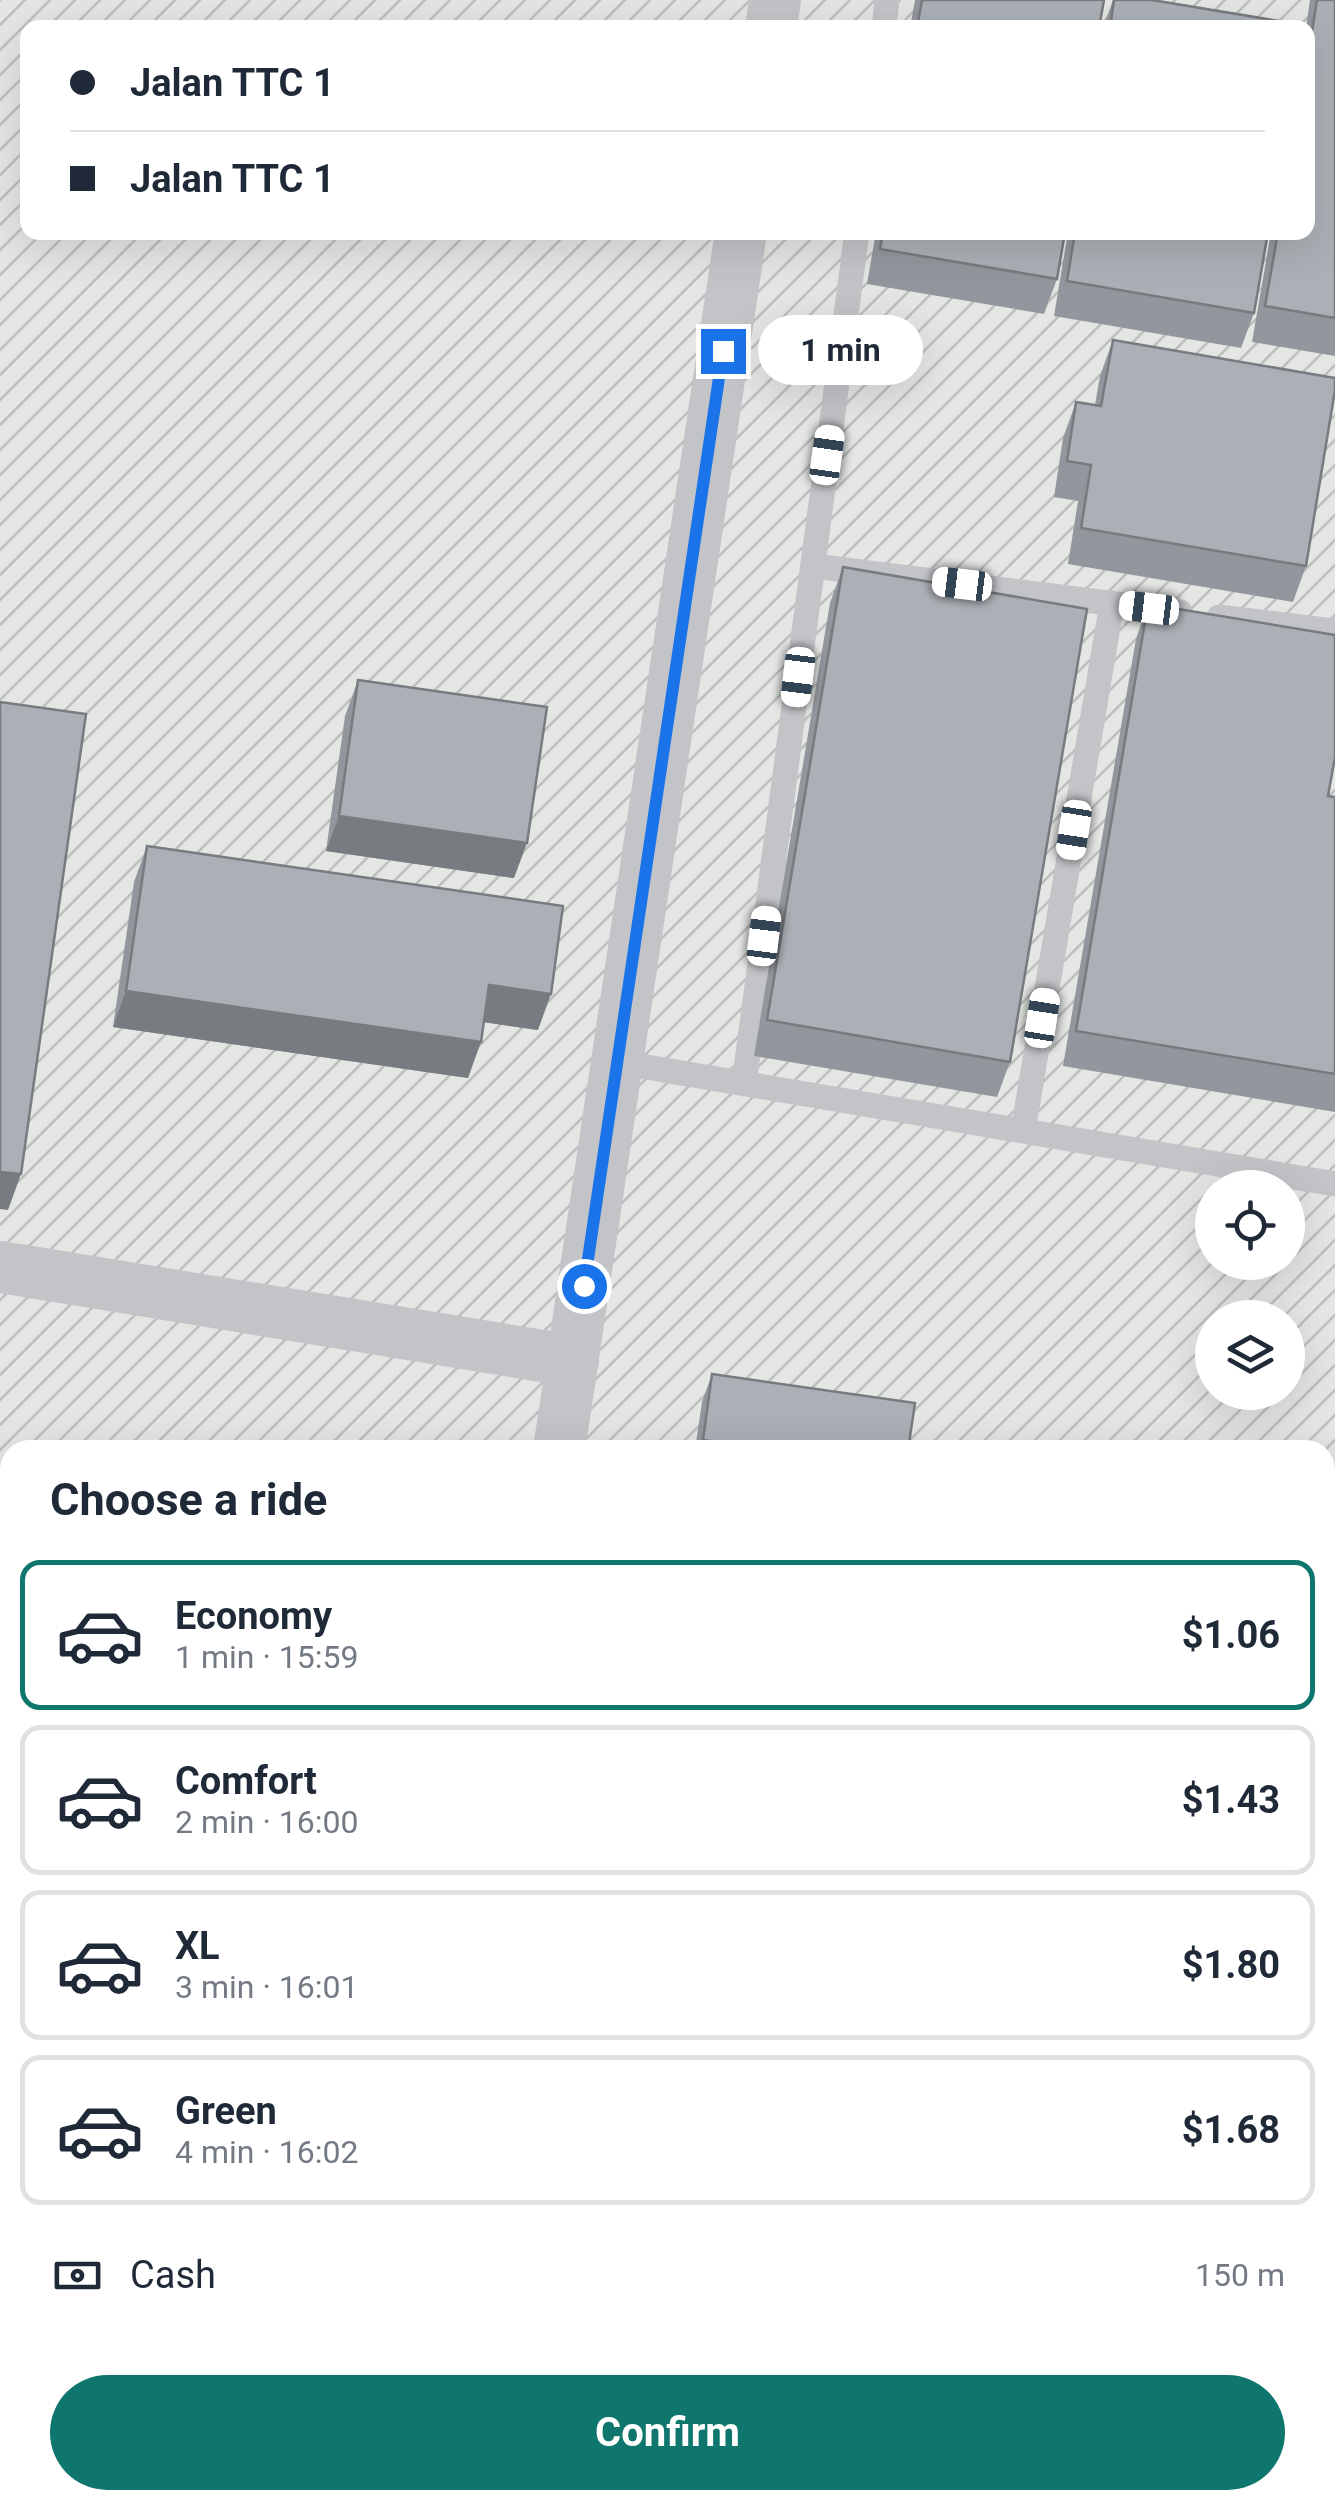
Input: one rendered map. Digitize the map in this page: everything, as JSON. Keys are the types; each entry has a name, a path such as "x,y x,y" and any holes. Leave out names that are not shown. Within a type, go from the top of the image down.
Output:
{"street":[{"path":"561,1440 740,240"},
{"path":"0,1267 572,1361"}],"lane":[{"path":"744,1084 855,240"},
{"path":"813,566 1335,631"},
{"path":"1023,1132 1112,603"},
{"path":"617,1062 1335,1184"}],"shaded area":[{"path":"0,0 1335,0 1335,1440 0,1440"}],"building":[{"path":"922,0 1104,0 1100,20 918,20"},
{"path":"1114,0 1152,0 1273,20 1111,20"},
{"path":"1317,0 1335,0 1335,318 1265,306 1277,240 1315,240 1314,20"},
{"path":"882,240 1064,240 1057,279 880,249"},
{"path":"1074,240 1267,240 1254,313 1067,281"},
{"path":"1113,340 1335,378 1306,566 1081,528 1091,465 1067,461 1076,402 1101,406"},
{"path":"843,567 1087,609 1010,1062 767,1020"},
{"path":"1148,604 1335,635 1335,757 1328,796 1335,797 1335,1074 1076,1031"},
{"path":"358,680 547,707 527,843 339,816"},
{"path":"0,702 86,714 21,1174 0,1172"},
{"path":"147,846 563,906 551,994 489,985 481,1042 126,991"},
{"path":"712,1374 915,1403 909,1440 703,1440"}],"route":[{"path":"584,1286 723,351"}]}
